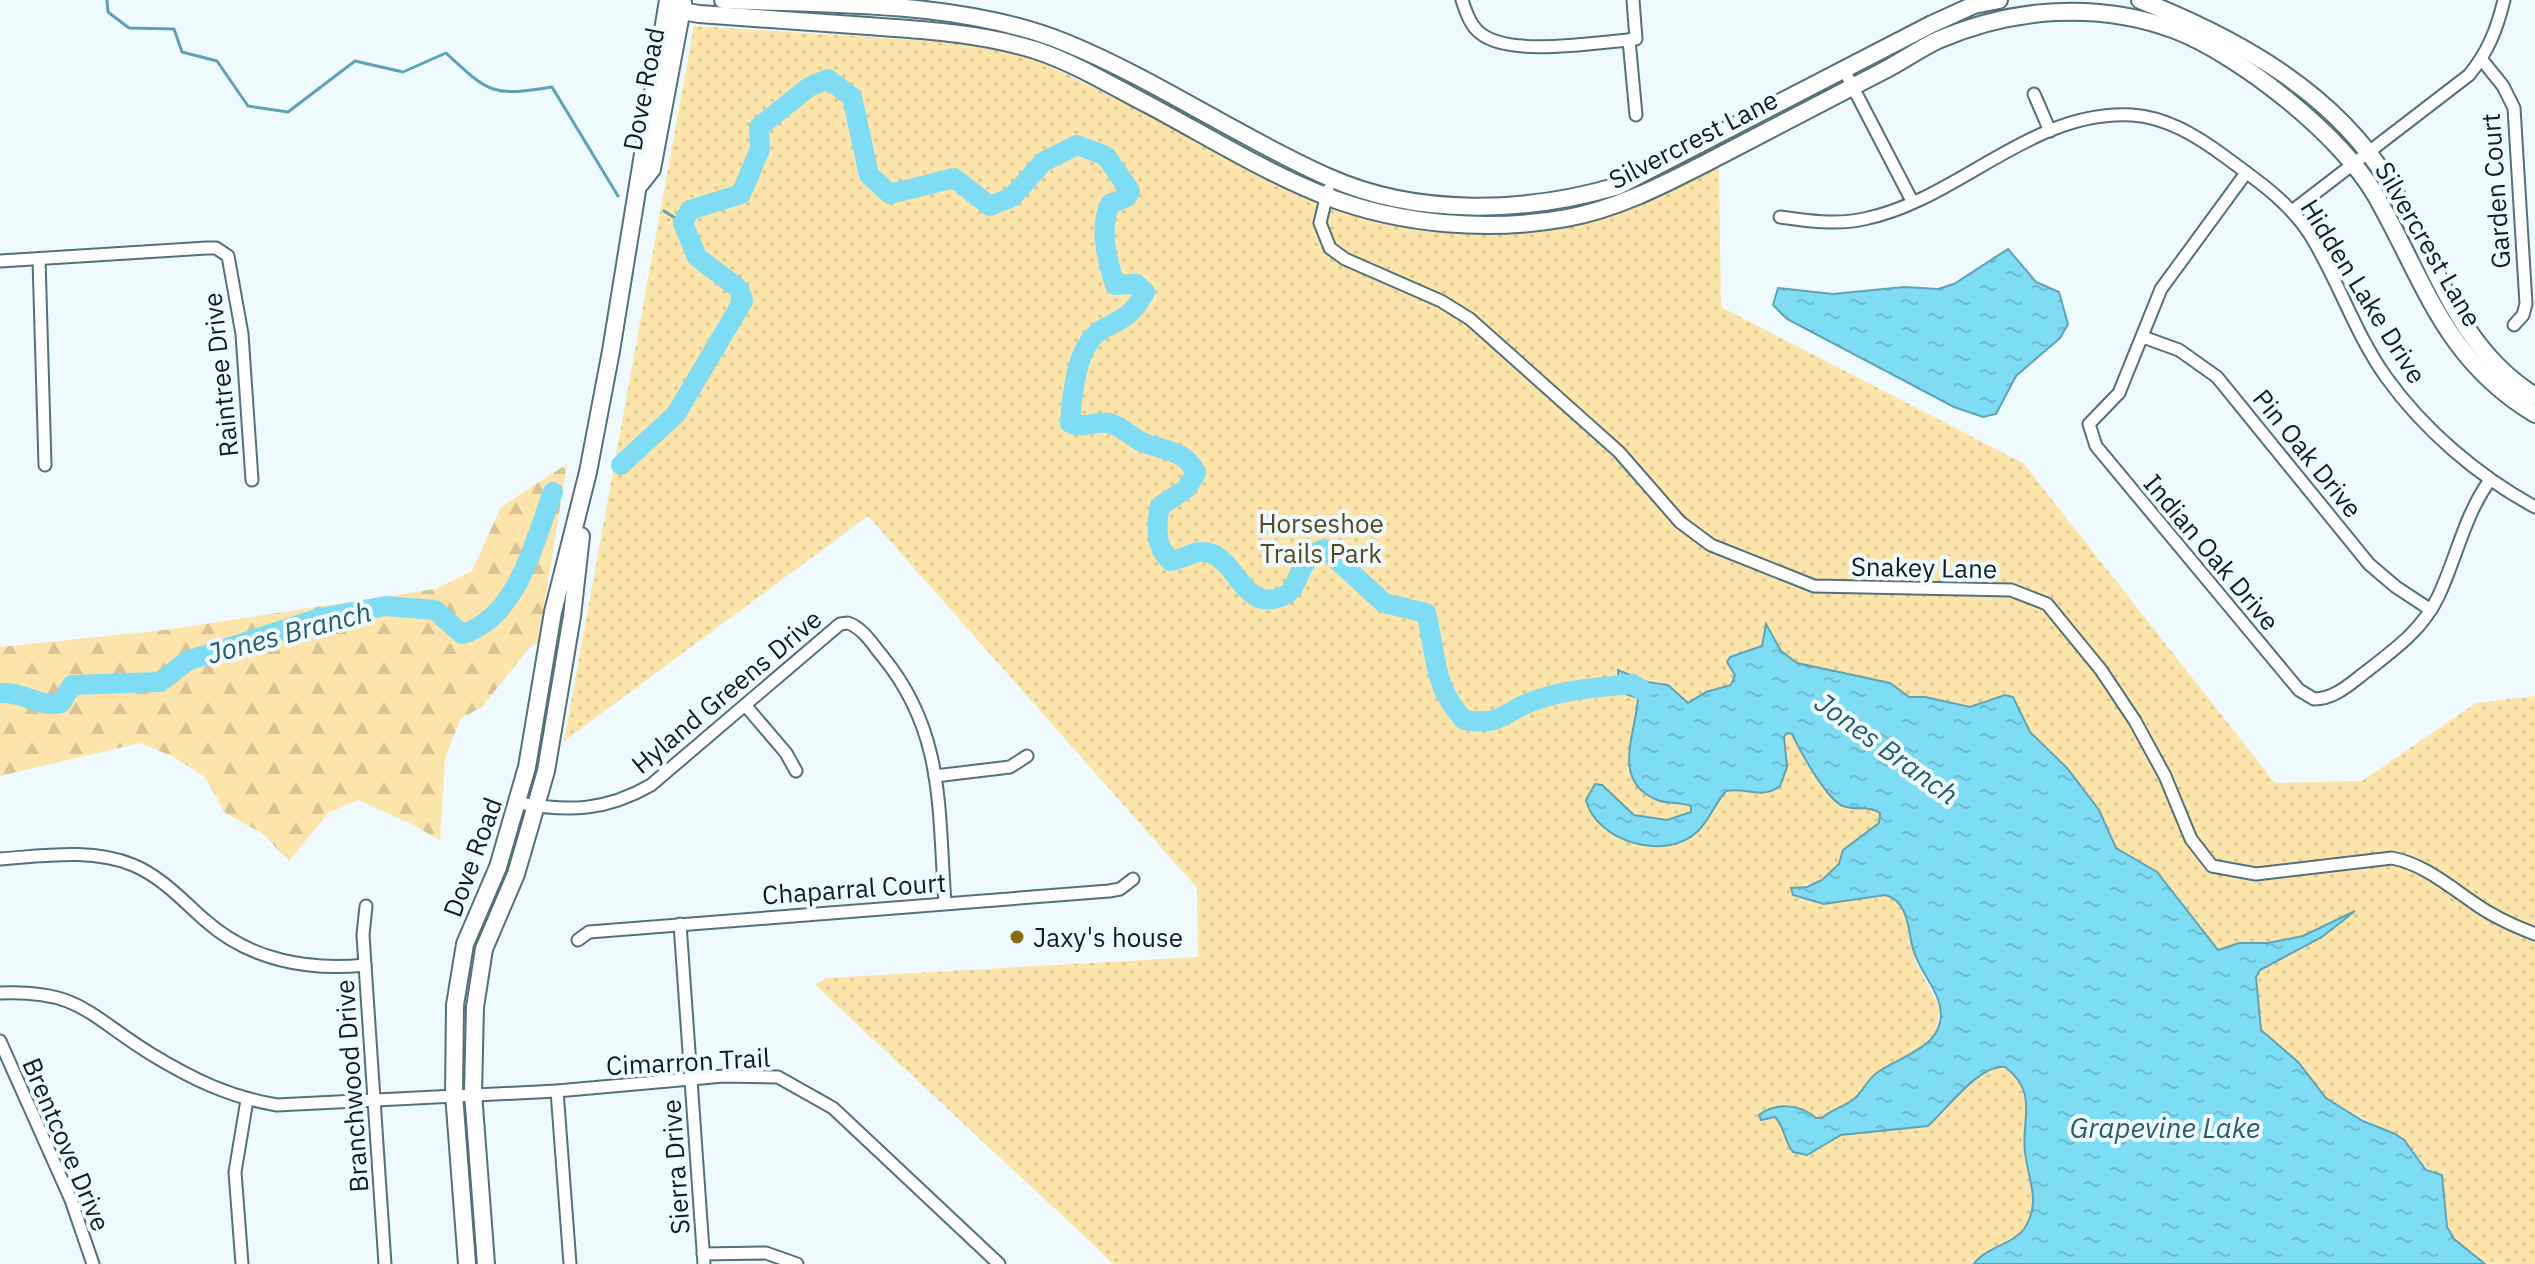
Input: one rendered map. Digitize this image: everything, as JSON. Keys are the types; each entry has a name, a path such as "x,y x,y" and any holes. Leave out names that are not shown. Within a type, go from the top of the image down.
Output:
{"street":[{"name":"Silvercrest Lane","path":"723,0 942,12 1010,24 1064,42 1333,179 1382,195 1449,206 1510,206 1595,193 1646,174 1932,24 1974,5 1999,0"},
{"path":"1462,0 1475,29 1483,36 1504,43 1541,46 1636,39 1633,0"},
{"name":"Silvercrest Lane","path":"2140,0 2224,36 2268,63 2329,109 2368,152 2389,183 2448,302 2476,344 2507,376 2535,396"},
{"path":"2292,211 2451,91 2482,60 2496,31 2504,0"},
{"name":"Silvercrest Lane","path":"673,2 937,31 1008,42 1073,66 1326,196 1388,214 1447,223 1565,219 1610,208 1658,187 1935,41 1986,23 2064,6 2140,19 2199,41 2313,121 2354,163 2377,197 2448,334 2485,375 2535,414"},
{"name":"Dove Road","path":"467,1264 454,1094 455,1005 465,944 498,867 519,803 553,612 588,472 641,183 639,165 673,2"},
{"path":"1629,40 1636,115"},
{"name":"Garden Court","path":"2482,60 2503,86 2514,108 2526,304 2523,315 2514,325"},
{"path":"1844,70 1912,201"},
{"path":"2034,94 2050,131"},
{"name":"Hidden Lake Drive","path":"1780,217 1817,222 1862,220 1912,201 2050,131 2101,116 2145,116 2171,123 2206,143 2292,211 2308,232 2385,376 2461,457 2490,480 2535,507"},
{"path":"2143,337 2161,289 2246,173"},
{"name":"Snakey Lane","path":"1333,179 1320,223 1330,248 1345,259 1441,301 1470,319 1619,452 1680,522 1711,545 1814,586 2011,590 2047,604 2066,624 2135,721 2165,776 2191,839 2212,866 2256,874 2392,858 2404,860 2448,883 2488,911 2535,934"},
{"name":"Raintree Drive","path":"0,261 207,248 216,248 228,256 242,334 252,480"},
{"path":"39,259 45,465"},
{"name":"Indian Oak Drive","path":"2143,337 2119,393 2089,424 2096,446 2299,690 2314,699 2340,692 2407,640 2431,610"},
{"name":"Pin Oak Drive","path":"2143,337 2179,350 2217,377 2369,564 2431,610"},
{"name":"Dove Road","path":"486,1264 473,1093 475,1007 484,949 516,874 538,806 572,616 588,472"},
{"path":"2431,610 2474,502 2490,480"},
{"name":"Hyland Greens Drive","path":"519,803 577,810 629,798 651,785 840,624 854,625 888,663 914,702 925,726 935,776 945,903"},
{"path":"745,705 786,753 796,771"},
{"path":"935,776 1010,767 1027,756"},
{"path":"0,859 64,855 123,862 152,875 208,923 242,945 305,967 365,965"},
{"path":"498,867 516,874"},
{"name":"Chaparral Court","path":"578,940 589,932 1109,891 1120,889 1133,879"},
{"name":"Branchwood Drive","path":"366,906 365,965 385,1264"},
{"name":"Sierra Drive","path":"680,924 704,1259"},
{"name":"Cimarron Trail","path":"0,993 31,992 79,1005 100,1015 148,1052 208,1087 247,1100 277,1105 557,1091 690,1079 778,1077 814,1094 853,1125 999,1264"},
{"name":"Brentcove Drive","path":"0,1041 71,1200 93,1264"},
{"path":"557,1091 570,1264"},
{"path":"242,1264 235,1172 247,1100"},
{"path":"704,1259 766,1253 797,1264"}],"green space":[{"name":"Horseshoe Trails Park","path":"694,26 964,43 1024,54 1362,215 1440,231 1503,235 1598,220 1719,166 1721,307 2023,463 2275,783 2362,781 2476,703 2535,696 2535,1264 2484,1263 2466,1251 2445,1222 2441,1200 2444,1189 2404,1140 2326,1098 2298,1062 2261,1030 2256,977 2260,970 2322,937 2354,912 2303,936 2268,943 2239,943 2218,950 2175,893 2136,860 2116,848 2099,809 2067,768 2030,732 2013,697 2005,695 1970,707 1935,698 1909,697 1890,683 1797,663 1786,657 1763,628 1762,646 1743,652 1733,668 1735,675 1731,685 1706,692 1688,703 1660,682 1646,682 1637,676 1632,695 1638,698 1669,804 1691,806 1691,812 1667,821 1642,817 1610,795 1602,785 1593,817 1616,836 1696,833 1726,791 1737,789 1748,793 1784,746 1787,733 1792,734 1816,777 1832,797 1850,808 1880,812 1880,823 1843,850 1839,865 1822,880 1791,889 1794,895 1824,904 1885,894 1902,905 1916,963 1940,1008 1936,1032 1907,1059 1883,1069 1856,1098 1822,1118 1789,1106 1759,1115 1776,1119 1782,1134 1817,1150 1841,1135 1928,1126 1974,1080 1995,1068 2005,1067 2022,1086 2026,1106 2024,1140 2033,1200 2029,1219 2018,1234 1984,1254 1974,1264 1114,1264 815,985 826,978 1198,957 1197,888 868,516 564,741"},
{"path":"567,464 538,643 529,648 482,707 461,718 445,758 440,841 416,826 358,800 328,813 289,861 262,833 225,813 205,777 172,756 140,743 0,776 0,647 165,630 435,589 472,571 501,507"}],"water":[{"path":"2008,249 2036,282 2059,292 2068,324 2060,338 2016,376 1996,414 1983,417 1954,407 1787,319 1773,305 1778,288 1833,294 1904,287 1938,289 1954,284"},
{"name":"Grapevine Lake","path":"1766,624 1781,651 1797,663 1890,683 1909,697 1925,697 1970,707 2005,695 2013,697 2030,732 2067,768 2099,810 2116,848 2157,872 2218,950 2239,943 2268,943 2303,936 2355,911 2322,937 2260,970 2256,977 2261,1030 2298,1062 2326,1098 2363,1121 2395,1134 2404,1140 2426,1170 2442,1175 2447,1227 2454,1239 2485,1264 1974,1264 1984,1254 2019,1234 2032,1210 2024,1140 2025,1096 2022,1086 2005,1067 1995,1068 1974,1080 1928,1126 1841,1135 1807,1155 1793,1152 1775,1117 1761,1120 1759,1115 1773,1108 1788,1106 1822,1118 1854,1099 1878,1072 1921,1048 1937,1031 1941,1020 1938,998 1914,954 1905,915 1898,902 1885,895 1824,904 1793,895 1791,888 1807,887 1822,880 1839,864 1843,850 1879,823 1880,813 1837,802 1814,774 1792,734 1787,733 1784,737 1787,767 1780,786 1760,793 1726,791 1701,828 1683,841 1650,846 1633,843 1603,827 1586,800 1595,784 1602,785 1634,815 1667,820 1691,812 1691,806 1655,799 1642,791 1634,780 1629,754 1638,698 1619,692 1618,670 1647,682 1668,685 1688,703 1706,692 1731,685 1735,675 1727,662 1730,657 1762,646"}],"waterway":[{"path":"107,0 108,12 129,28 174,29 182,52 217,61 248,106 288,112 355,61 403,72 446,53 472,77 493,89 516,92 552,87 618,196"},
{"name":"Jones Branch","path":"621,465 676,414 743,301 739,289 697,257 683,223 690,210 741,194 760,149 759,127 809,87 828,79 852,97 869,175 890,194 954,178 990,206 1012,197 1043,162 1077,145 1106,156 1130,191 1127,197 1110,204 1107,213 1105,244 1112,275 1115,285 1136,284 1145,292 1132,311 1103,329 1087,346 1077,371 1070,423 1113,424 1142,442 1180,455 1191,465 1196,473 1186,489 1160,506 1158,536 1170,561 1200,552 1212,554 1222,560 1246,589 1267,600 1288,593 1308,559 1325,549 1384,603 1426,613 1441,682 1446,695 1464,720 1497,719 1527,703 1574,691 1633,684 1643,691"},
{"path":"664,211 683,223"},
{"name":"Jones Branch","path":"0,693 53,704 61,703 72,685 160,682 187,661 320,618 386,606 435,610 462,634 481,625 497,612 510,595 531,554 553,492"}],"place":[{"name":"Jaxy's house","path":"1017,937"}]}
